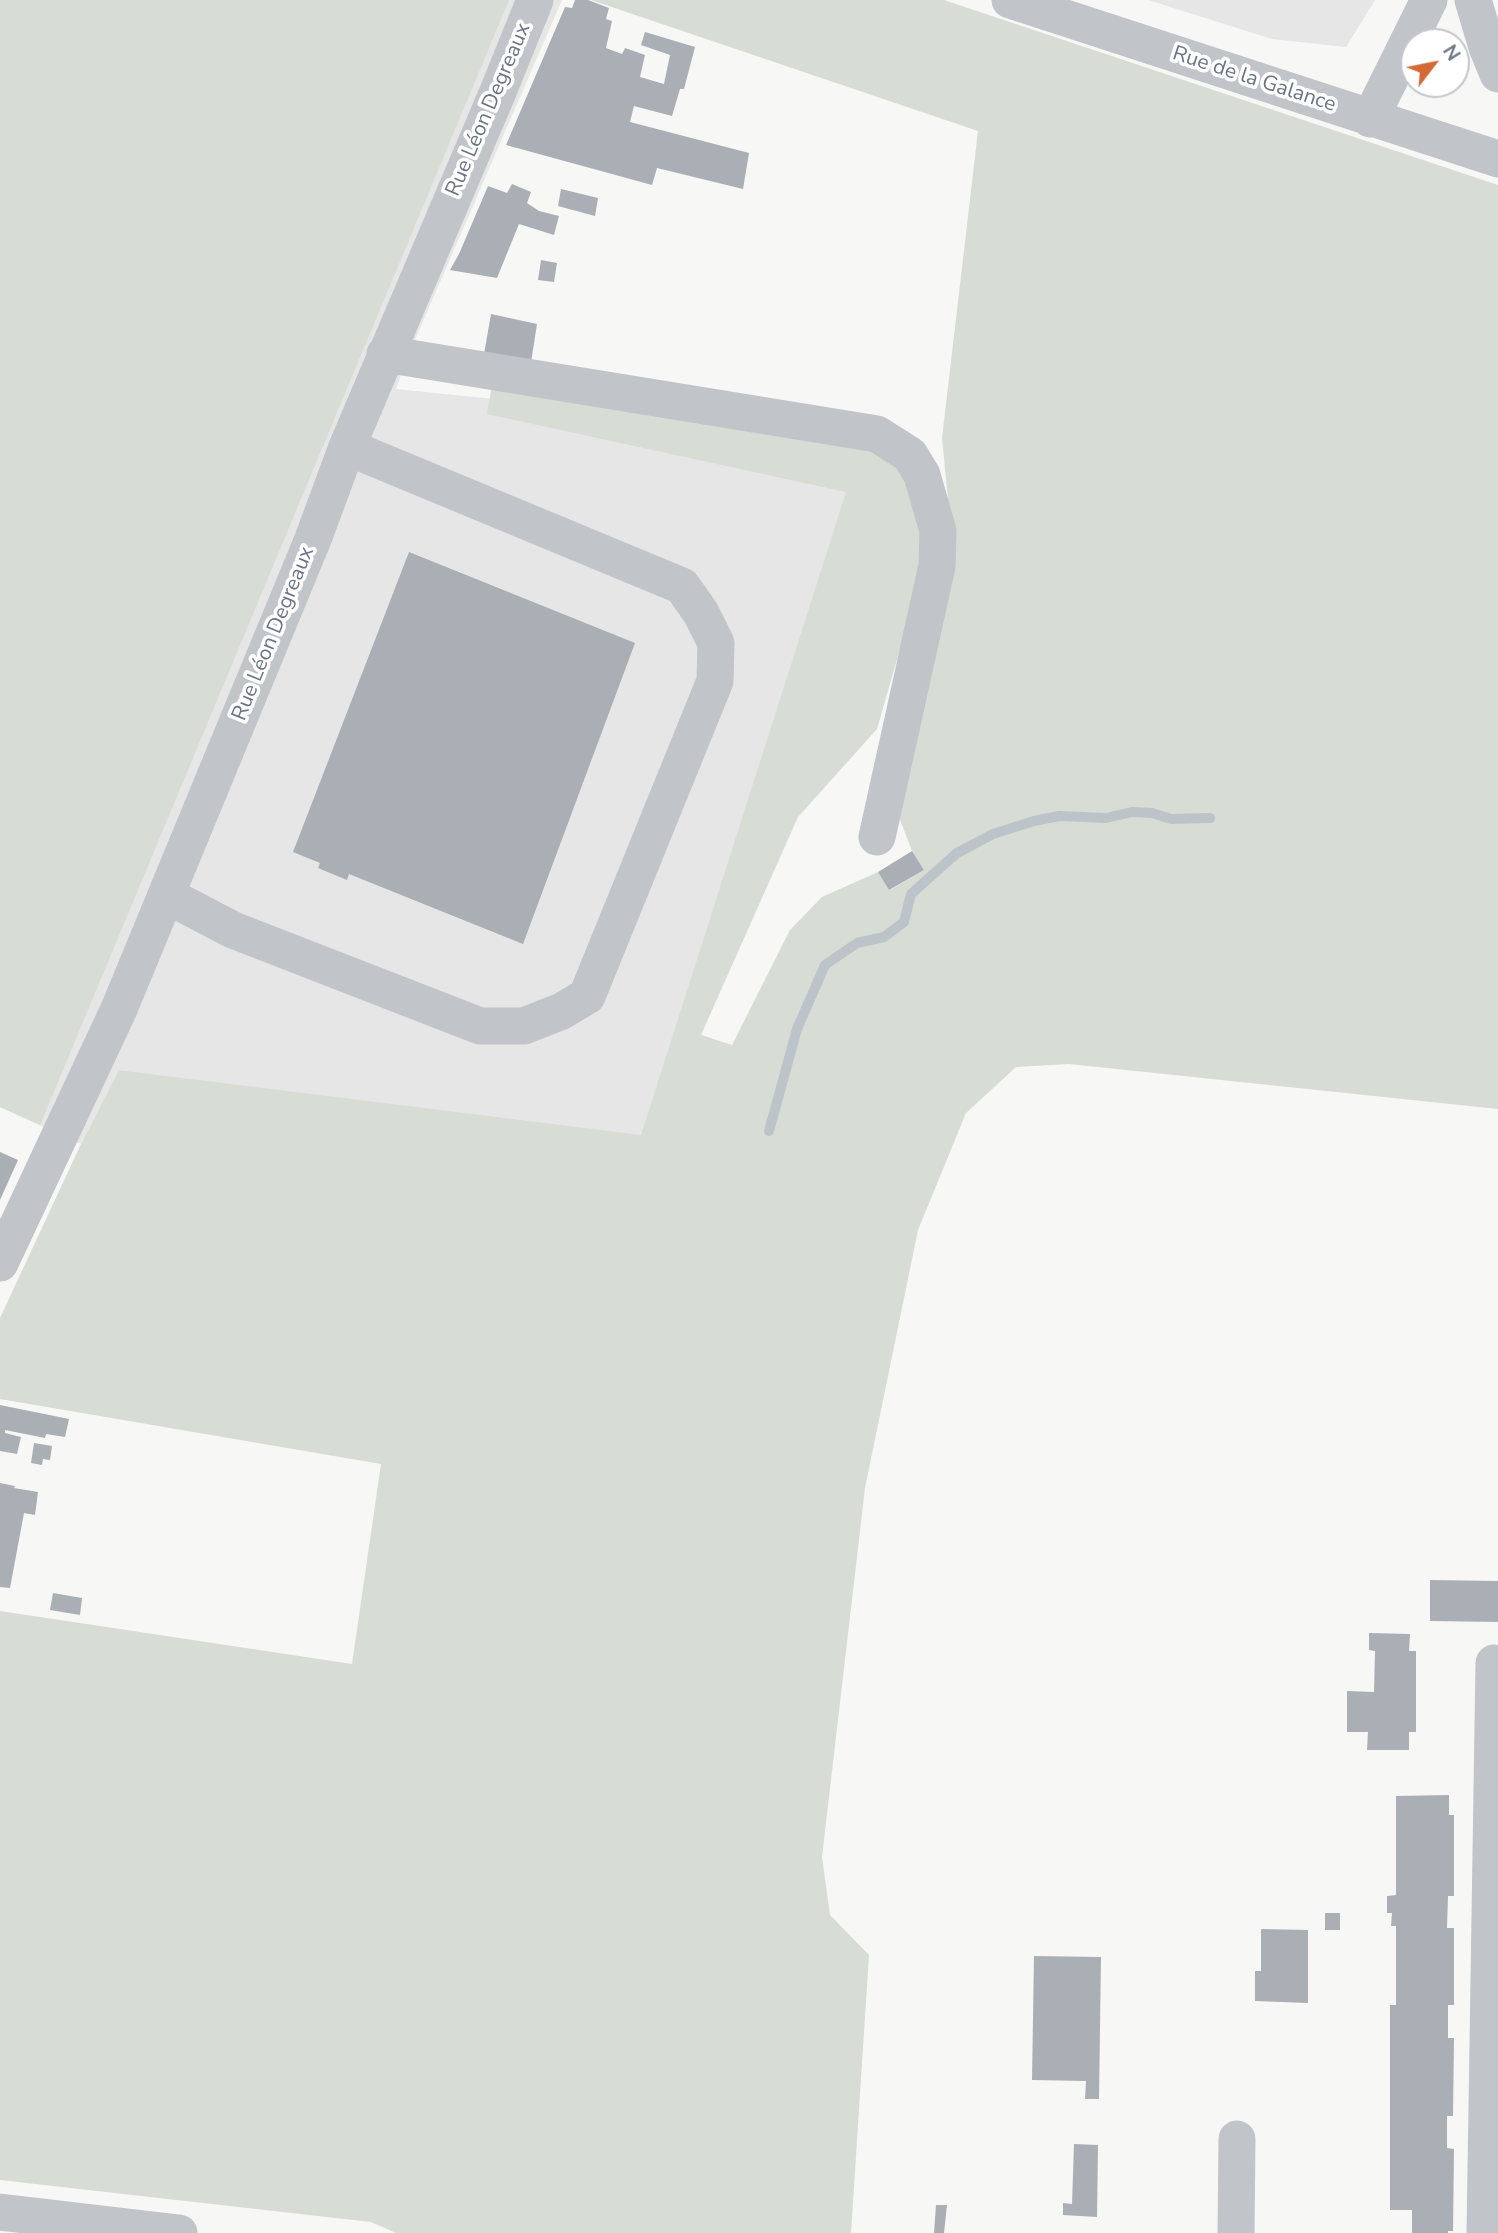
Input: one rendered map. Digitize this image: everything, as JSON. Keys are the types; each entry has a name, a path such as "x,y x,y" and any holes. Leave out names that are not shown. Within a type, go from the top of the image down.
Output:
{"street":[{"name":"Rue Léon Degreaux","path":"0,1263 119,1009 313,539 347,447 498,94 535,0"},
{"name":"Rue de la Galance","path":"1010,0 1498,159"},
{"path":"1370,118 1429,0"},
{"path":"1473,0 1498,74"},
{"path":"386,354 877,434 910,455 922,475 938,531 937,566 877,837"},
{"path":"166,895 233,930 480,1026 524,1026 562,1011 587,996 705,707 715,681 716,643 701,613 682,586 347,447"},
{"path":"1485,2233 1494,1663"},
{"path":"1236,2233 1237,2139"},
{"path":"0,2212 179,2233"}],"shaded area":[{"path":"0,0 562,0 396,389 864,437 641,1136 119,1070 81,1144 0,1107"},
{"path":"0,0 509,0 40,1125 0,1107"},
{"path":"591,0 944,0 1498,185 1498,1109 1069,1064 1016,1067 966,1113 918,1230 865,1488 822,1857 830,1915 869,1955 851,2233 396,2233 371,2222 0,2180 0,1611 352,1664 381,1464 0,1399 0,1318 81,1144 119,1070 641,1135 846,492 487,414 492,385 892,451 921,503 924,565 877,729 798,817 701,1035 732,1045 790,930 822,897 878,872 890,890 924,870 912,851 899,817 950,520 942,438 978,131"},
{"path":"1148,0 1375,0 1346,47 1272,39"}],"building":[{"path":"575,0 588,0 609,8 606,19 612,21 606,48 622,54 625,48 645,55 640,77 664,84 670,55 641,45 645,32 695,47 684,89 680,89 672,116 634,106 630,122 749,153 743,189 657,168 652,185 506,145 565,7 572,8"},
{"path":"512,184 531,192 527,203 539,211 559,216 554,235 519,224 497,278 450,270 488,186 507,193"},
{"path":"561,189 598,198 595,216 558,206"},
{"path":"541,260 557,263 554,282 538,280"},
{"path":"491,314 537,324 530,369 483,360"},
{"path":"409,552 635,643 523,944 349,874 347,880 318,868 320,863 293,852"},
{"path":"912,851 924,870 889,890 878,872"},
{"path":"0,1152 18,1160 0,1200"},
{"path":"0,1405 69,1419 65,1437 46,1434 45,1438 5,1430 5,1433 21,1437 17,1454 0,1451"},
{"path":"34,1443 52,1446 50,1460 43,1459 42,1465 31,1463"},
{"path":"0,1483 38,1492 35,1515 24,1513 10,1588 0,1587"},
{"path":"1430,1580 1498,1581 1498,1622 1430,1621"},
{"path":"53,1593 82,1598 80,1615 50,1610"},
{"path":"1369,1633 1410,1634 1409,1651 1416,1651 1416,1732 1409,1732 1409,1750 1367,1750 1368,1732 1347,1732 1347,1691 1374,1692 1375,1651 1369,1650"},
{"path":"1449,1795 1449,1815 1454,1815 1454,1896 1448,1896 1447,1928 1454,1928 1454,2005 1448,2005 1448,2038 1454,2038 1453,2116 1447,2116 1447,2148 1454,2149 1453,2231 1412,2233 1412,2210 1390,2210 1390,2005 1396,2005 1396,1926 1391,1926 1392,1913 1387,1913 1387,1896 1396,1895 1396,1796"},
{"path":"1325,1913 1340,1913 1340,1930 1325,1930"},
{"path":"1261,1929 1308,1930 1308,2003 1255,2001 1255,1971 1261,1971"},
{"path":"1034,1956 1101,1957 1099,2099 1085,2099 1086,2081 1032,2080"},
{"path":"1074,2144 1098,2145 1097,2217 1063,2215 1063,2203 1072,2204"},
{"path":"936,2205 947,2205 944,2233 934,2233"}],"waterway":[{"path":"769,1131 797,1029 825,965 857,943 884,937 904,922 911,894 957,853 993,834 1059,816 1106,818 1132,812 1152,813 1171,819 1210,818"}]}
